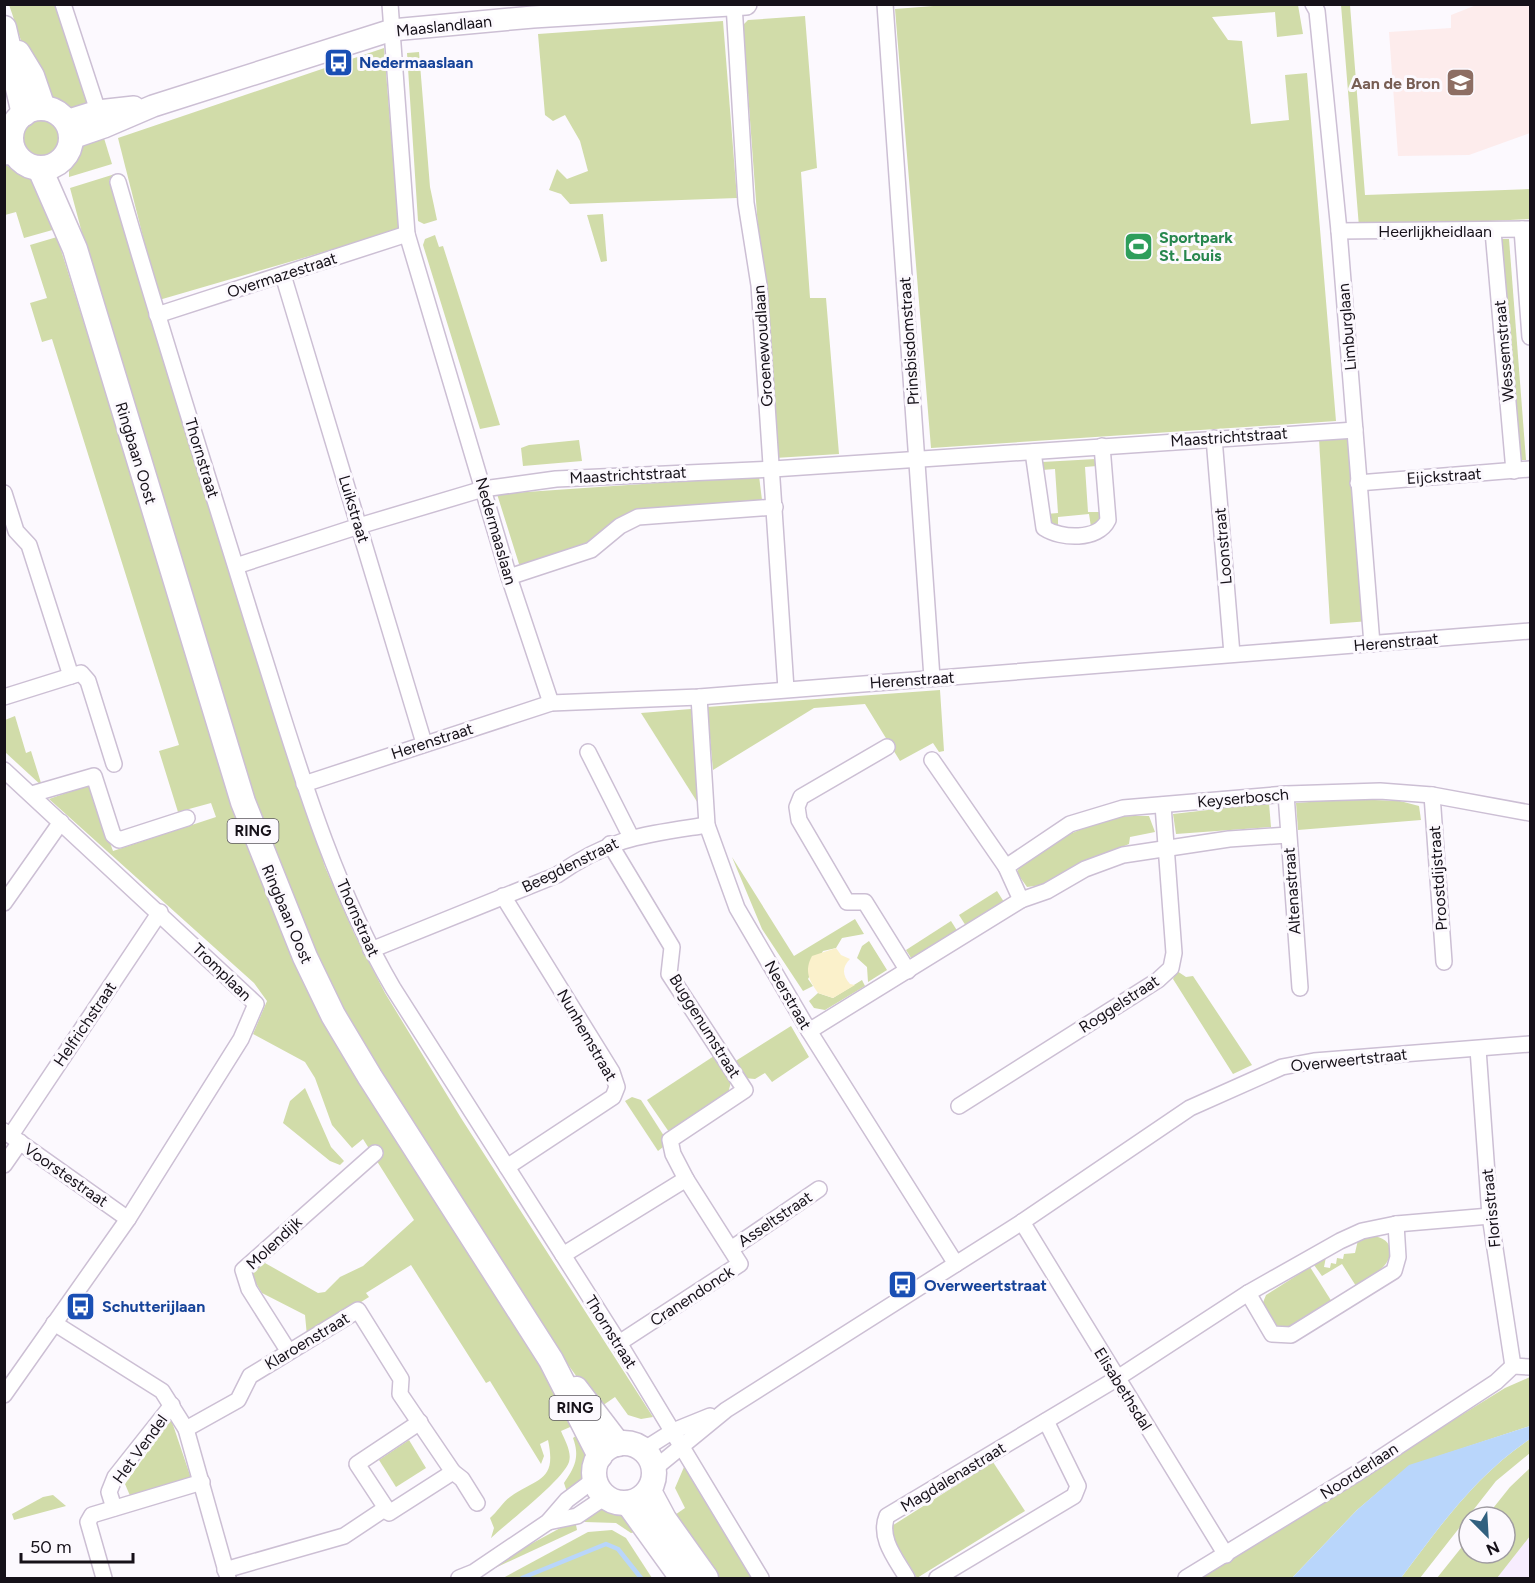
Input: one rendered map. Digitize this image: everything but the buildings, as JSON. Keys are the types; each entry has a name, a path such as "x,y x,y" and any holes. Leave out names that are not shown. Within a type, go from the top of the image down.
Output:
{"main road":[{"path":"5,29 32,76 34,111"},
{"path":"34,111 60,114 69,130 70,147 50,165 23,163 9,147 17,120 34,111"},
{"name":"Ringbaan Oost","path":"50,165 70,208 75,249 243,802 305,957 333,1015 370,1077 609,1450"},
{"path":"682,1578 609,1493 594,1471 609,1450 635,1445 649,1470 664,1520 706,1578"},
{"path":"609,1493 644,1497 649,1470"}],"street":[{"path":"63,4 98,111"},
{"name":"Nedermaaslaan","path":"390,4 408,234 508,577 551,703"},
{"name":"Prinsbisdomstraat","path":"885,4 932,678"},
{"name":"Maaslandlaan","path":"69,130 105,128 153,106 392,30 533,17 738,5"},
{"name":"Groenewoudlaan","path":"738,5 746,203 759,285 786,689"},
{"name":"Limburglaan","path":"1316,7 1339,231 1372,644"},
{"name":"Maaslandlaan","path":"69,130 98,111 153,106"},
{"name":"Thornstraat","path":"118,182 157,315 304,784 351,908 371,950 619,1343 761,1578"},
{"name":"Heerlijkheidlaan","path":"1339,231 1526,229"},
{"name":"Wessemstraat","path":"1526,229 1530,337"},
{"name":"Wessemstraat","path":"1493,231 1514,471"},
{"name":"Overmazestraat","path":"157,315 408,234"},
{"name":"Luikstraat","path":"283,275 424,743"},
{"name":"Maastrichtstraat","path":"236,566 483,489 556,479 773,469 1355,430"},
{"name":"Loonstraat","path":"1214,438 1232,654"},
{"path":"1033,452 1044,528 1054,535 1082,535 1103,529 1108,520 1102,446"},
{"name":"Eijckstraat","path":"1358,483 1530,469"},
{"path":"4,493 16,531 28,545 71,676"},
{"path":"508,577 591,550 620,526 638,517 775,507"},
{"name":"Herenstraat","path":"304,784 551,703 699,697 1530,630"},
{"path":"4,697 81,673 88,681 114,764"},
{"name":"Neerstraat","path":"699,697 707,825 737,908 809,1031 956,1264"},
{"path":"887,747 801,797 796,807 799,820 848,902 865,902 909,971"},
{"path":"588,752 631,837"},
{"path":"932,760 1006,867 1021,900"},
{"name":"Tromplaan","path":"4,770 160,912 256,1004 241,1039 128,1219"},
{"path":"32,794 94,776 113,835 119,840 187,818"},
{"name":"Keyserbosch","path":"1006,867 1070,824 1123,808 1286,794 1380,791 1432,795 1530,813"},
{"name":"Altenastraat","path":"1286,794 1300,988"},
{"name":"Proostdijstraat","path":"1432,795 1444,962"},
{"name":"Roggelstraat","path":"959,1106 1158,980 1171,968 1174,953 1163,805"},
{"path":"4,903 61,822"},
{"name":"Beegdenstraat","path":"371,950 557,875 584,857 610,844 631,837 707,825"},
{"path":"809,1031 1021,900 1047,891 1085,868 1123,855 1229,839 1288,835"},
{"name":"Buggenumstraat","path":"610,844 672,947 669,974 745,1090 670,1140 673,1154 686,1179"},
{"name":"Nunhemstraat","path":"503,896 612,1072 617,1087 613,1097 507,1167"},
{"name":"Helfrichstraat","path":"4,1165 12,1136 160,912"},
{"name":"Overweertstraat","path":"649,1470 726,1410 1022,1222 1190,1108 1282,1067 1314,1060 1530,1044"},
{"name":"Florisstraat","path":"1478,1049 1490,1216 1513,1366"},
{"name":"Voorstestraat","path":"12,1136 128,1219"},
{"name":"Molendijk","path":"289,1352 249,1288 243,1270 375,1153"},
{"path":"563,1255 686,1179"},
{"name":"Cranendonck","path":"619,1343 740,1264 686,1179"},
{"name":"Asseltstraat","path":"731,1249 819,1190"},
{"name":"Magdalenastraat","path":"907,1578 886,1539 883,1526 887,1516 1116,1379 1248,1293 1340,1241 1362,1231 1396,1224 1490,1216"},
{"path":"7,1386 128,1219"},
{"name":"Elisabethsdal","path":"1022,1222 1116,1379 1226,1555"},
{"path":"1248,1293 1272,1334 1291,1335 1394,1271 1398,1257 1396,1224"},
{"name":"Klaroenstraat","path":"186,1429 238,1400 250,1376 358,1310 401,1379 400,1394 477,1503"},
{"path":"54,1323 162,1391 172,1405 186,1429 226,1574 344,1536 386,1508"},
{"path":"1513,1366 1530,1367"},
{"name":"Noorderlaan","path":"1186,1578 1359,1472 1496,1382 1513,1366"},
{"name":"Het Vendel","path":"172,1405 115,1477 109,1492 114,1508 202,1482"},
{"name":"Overweertstraat","path":"649,1470 673,1431 726,1410"},
{"path":"937,1578 1074,1496 1078,1486 1046,1421"},
{"path":"420,1422 357,1464 389,1513 453,1472"},
{"path":"459,1578 476,1575 548,1522 567,1500 609,1493"},
{"path":"104,1578 88,1522 92,1515 114,1508"}],"shaded area":[{"name":"Aan de Bron","path":"1479,4 1530,5 1530,133 1469,155 1398,156 1389,32 1451,28 1451,15"},
{"path":"1530,1525 1530,1578 1472,1578 1489,1565 1517,1565 1517,1540"}],"green space":[{"path":"959,4 1298,5 1303,34 1277,37 1275,12 1212,17 1228,40 1242,41 1251,124 1289,120 1285,75 1307,73 1336,421 931,448 895,9"},
{"path":"9,5 57,5 87,100 86,107 72,110 60,106 49,97 24,49"},
{"path":"1341,5 1350,5 1365,195 1530,189 1530,219 1359,227"},
{"path":"805,16 817,168 801,172 810,298 826,298 839,454 775,458 743,25 748,20"},
{"path":"723,21 737,198 570,204 561,194 549,190 557,169 567,179 588,171 580,141 565,115 553,121 545,115 538,34"},
{"path":"384,48 399,230 159,300 118,138"},
{"path":"419,52 430,187 437,220 424,224 418,221 407,53"},
{"path":"41,120 53,126 59,138 53,150 41,156 29,150 23,138 29,126"},
{"path":"103,135 112,164 69,177 71,161 78,150"},
{"path":"5,165 31,176 56,229 24,238 16,212 5,215"},
{"path":"115,174 116,178 109,180 325,867 354,933 385,993 461,1118 653,1417 641,1419 628,1415 615,1397 599,1408 527,1307 358,1039 306,940 271,858 108,330 70,188"},
{"path":"603,214 607,261 601,262 587,215"},
{"path":"435,235 439,247 443,246 500,425 480,429 423,245 425,239"},
{"path":"57,237 242,828 272,904 577,1424 561,1431 570,1454 565,1470 546,1490 491,1538 494,1528 490,1518 507,1499 543,1477 547,1471 550,1464 548,1440 540,1444 544,1456 541,1464 490,1381 486,1383 411,1265 366,1293 369,1297 307,1336 305,1315 262,1293 250,1274 265,1263 318,1293 325,1292 340,1277 363,1266 414,1220 363,1139 352,1148 332,1125 315,1078 305,1062 253,1034 267,1001 254,983 49,799 89,785 113,851 216,817 211,803 178,812 159,751 179,745 52,339 42,342 30,303 47,298 30,245"},
{"path":"1496,239 1509,239 1526,460 1512,460"},
{"path":"1348,438 1370,621 1330,624 1319,439"},
{"path":"579,440 582,461 523,466 521,448 529,445"},
{"path":"1096,459 1097,466 1085,467 1088,512 1100,512 1098,524 1091,527 1089,514 1058,517 1058,528 1053,528 1046,514 1058,513 1055,469 1042,470 1042,462"},
{"path":"759,476 762,500 641,511 584,547 525,565 519,564 497,494"},
{"path":"940,690 944,751 939,752 933,743 900,761 865,704 814,708 713,770 707,707"},
{"path":"691,709 701,808 641,713"},
{"path":"15,716 26,753 31,751 42,786 5,752 5,720"},
{"path":"1349,799 1400,801 1419,806 1421,820 1298,830 1296,803"},
{"path":"1269,803 1271,827 1176,834 1173,814"},
{"path":"1123,816 1149,816 1155,832 1130,837 1129,844 1082,864 1049,884 1027,887 1017,873 1022,865 1044,848 1090,825"},
{"path":"732,857 794,956 855,919 864,934 842,938 836,948 823,951 808,979 813,986 803,991 762,929"},
{"path":"997,891 1004,902 966,926 959,915"},
{"path":"951,921 958,932 913,961 906,950"},
{"path":"869,941 887,970 868,982 867,967 857,958 862,946"},
{"path":"1177,971 1186,977 1193,976 1252,1065 1233,1074 1173,979"},
{"path":"862,980 865,986 825,1010 814,1008 809,1001 818,993 833,998"},
{"path":"791,1026 809,1057 772,1082 765,1073 755,1079 744,1078 734,1062"},
{"path":"714,1056 731,1082 727,1097 669,1132 647,1100"},
{"path":"305,1088 331,1147 344,1161 340,1165 330,1161 283,1123 290,1101"},
{"path":"632,1097 641,1100 664,1136 663,1147 658,1151 625,1101"},
{"path":"1370,1236 1383,1239 1387,1243 1390,1247 1389,1258 1378,1271 1356,1286 1342,1264 1322,1276 1314,1265 1326,1257 1324,1267 1330,1268 1331,1263 1336,1264 1337,1258 1343,1259 1344,1254 1355,1253 1358,1240"},
{"path":"1310,1267 1332,1302 1287,1330 1275,1327 1262,1305 1266,1295"},
{"path":"1530,1377 1530,1426 1409,1466 1357,1510 1292,1578 1198,1578 1505,1388"},
{"path":"171,1419 192,1481 131,1498 125,1484"},
{"path":"581,1432 587,1465 581,1479 567,1492 564,1483 574,1467 576,1456 573,1438"},
{"path":"1530,1439 1530,1453 1496,1481 1477,1505 1458,1505 1475,1486 1510,1453"},
{"path":"409,1440 426,1468 396,1487 379,1460"},
{"path":"993,1462 1025,1511 917,1578 887,1529"},
{"path":"684,1467 688,1469 756,1578 711,1578 669,1519 685,1508 675,1488"},
{"path":"1530,1468 1530,1536 1517,1553 1517,1505 1496,1505"},
{"path":"53,1495 66,1506 14,1520 12,1514 43,1497"},
{"path":"1457,1506 1457,1531 1420,1578 1401,1578"},
{"path":"607,1507 625,1513 636,1532 631,1533 616,1523 585,1522 582,1516"},
{"path":"575,1520 577,1530 495,1568 494,1564"},
{"path":"612,1530 626,1538 652,1578 503,1578 588,1532"},
{"path":"1457,1553 1457,1565 1507,1565 1497,1578 1437,1578"}],"sand":[{"path":"836,948 841,955 850,959 844,968 844,974 850,984 855,985 833,998 818,993 810,980 808,966 812,956"}],"water":[{"path":"1530,1426 1530,1439 1492,1469 1457,1505 1401,1578 1292,1578 1357,1510 1409,1465"}],"waterway":[{"path":"522,1578 606,1544 618,1549 641,1578"}],"place":[{"name":"Nedermaaslaan","path":"338,62"},
{"name":"Aan de Bron","path":"1461,83"},
{"name":"Sportpark St. Louis","path":"1138,246"},
{"name":"Overweertstraat","path":"903,1285"},
{"name":"Schutterijlaan","path":"81,1306"}]}
